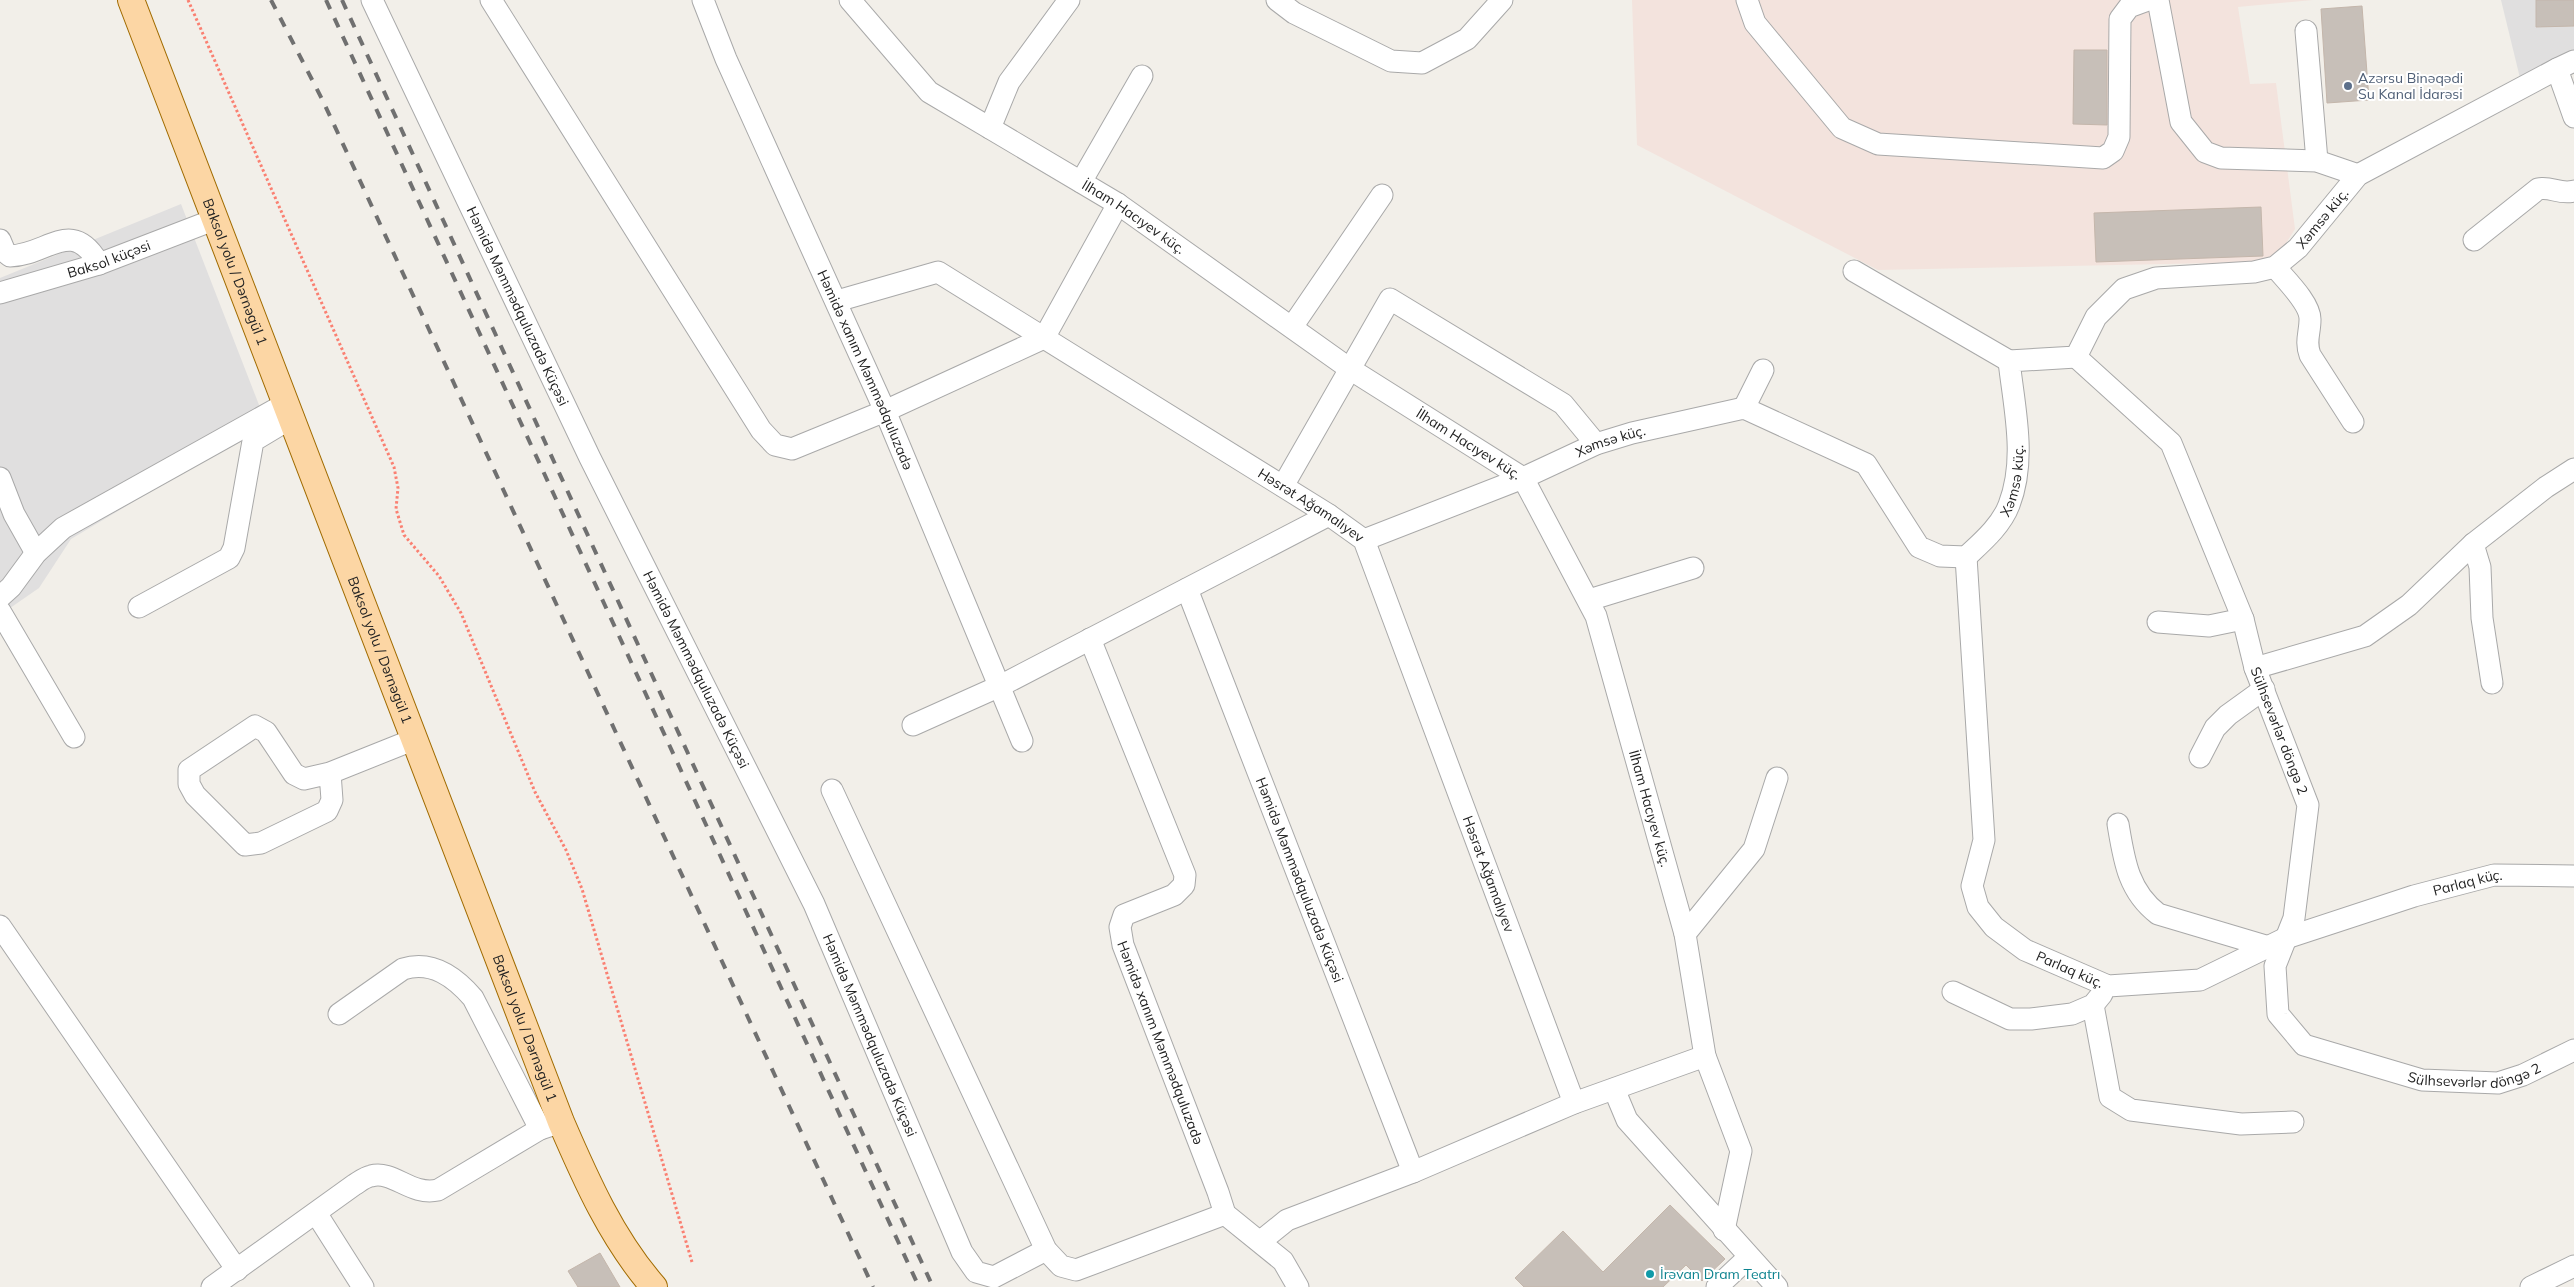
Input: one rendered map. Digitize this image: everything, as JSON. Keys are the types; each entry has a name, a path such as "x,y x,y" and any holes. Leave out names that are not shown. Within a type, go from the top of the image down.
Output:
{"main road":[{"name":"Baksol yolu / Dərnəgül 1","path":"131,0 415,739 550,1125 624,1249 654,1287"}],"street":[{"name":"Həmidə Məmmədquluzadə Küçəsi","path":"372,0 590,458 814,904 962,1252 976,1272 996,1282 1046,1250"},
{"path":"491,0 761,430 775,444 792,448 885,411 1044,338 1118,204"},
{"name":"Həmidə xanım Məmmədquluzadə","path":"703,0 726,59 837,301 885,411 1022,741"},
{"name":"İlham Hacıyev küç.","path":"850,0 929,92 1118,204 1350,369 1523,478 1590,600 1596,616 1686,934 1704,1056 1741,1151 1724,1230"},
{"path":"990,128 1009,82 1069,0"},
{"path":"1277,0 1294,13 1391,61 1422,63 1467,39 1502,0"},
{"path":"1747,0 1755,23 1842,128 1878,144 2103,158 2113,151 2119,137 2120,19 2130,7 2148,0"},
{"path":"2158,0 2182,122 2205,152 2221,158 2317,161 2358,175"},
{"path":"2306,31 2317,161"},
{"path":"2566,65 2574,117"},
{"name":"Xəmsə küç.","path":"2076,357 2096,317 2124,290 2156,278 2254,272 2275,267 2298,248 2358,175 2566,65"},
{"path":"1081,182 1142,76"},
{"path":"2474,240 2538,189 2546,187 2563,194 2574,191"},
{"path":"1292,327 1382,195"},
{"name":"Baksol küçəsi","path":"0,293 99,264 216,219"},
{"path":"0,240 5,252 10,256 67,238 80,242 92,251 99,264"},
{"path":"2275,267 2306,306 2310,321 2307,345 2310,355 2353,422"},
{"path":"1854,271 2009,361 2076,357"},
{"name":"Həsrət Ağamalıyev","path":"837,301 938,272 1283,486 1364,540 1574,1102"},
{"path":"1283,486 1390,299 1563,404 1596,444"},
{"name":"Sülhsevərlər döngə 2","path":"2076,357 2170,443 2243,619 2255,668 2308,805 2294,918 2278,942 2275,966 2278,1014 2304,1045 2422,1080 2498,1083 2523,1075 2574,1050"},
{"name":"Xəmsə küç.","path":"1966,557 1990,535 2009,505 2019,465 2009,361"},
{"path":"1763,370 1744,408 1866,464 1920,547 1940,556 1966,557"},
{"name":"Xəmsə küç.","path":"1364,540 1523,478 1596,444 1632,432 1744,408"},
{"path":"0,597 11,587 36,553 63,528 290,410"},
{"path":"139,606 229,558 234,548 253,441 290,410"},
{"path":"2255,668 2365,636 2409,606 2473,544 2546,487 2574,469"},
{"path":"0,478 14,514 36,553"},
{"path":"913,725 1000,686 1329,515"},
{"path":"2473,544 2480,567 2482,618 2492,683"},
{"name":"Parlaq küç.","path":"1966,557 1984,840 1972,886 1978,907 1994,927 2024,950 2108,986 2200,980 2278,942 2414,896 2494,875 2574,876"},
{"path":"1590,600 1693,568"},
{"name":"Həmidə Məmmədquluzadə Küçəsi","path":"1187,589 1413,1172"},
{"path":"0,611 74,737"},
{"path":"2158,622 2209,626 2243,619"},
{"name":"Həmidə xanım Məmmədquluzadə","path":"1090,639 1185,875 1184,885 1174,895 1124,914 1120,927 1123,946 1218,1192 1224,1214"},
{"path":"2200,757 2215,728 2228,715 2264,689"},
{"path":"330,773 332,800 327,811 261,843 245,845 195,795 189,784 189,770 255,726 266,732 294,774 304,779 330,773 415,739"},
{"path":"1686,934 1754,849 1777,778"},
{"path":"832,790 1046,1250 1061,1266 1076,1270 1224,1214 1261,1241 1283,1261 1298,1287"},
{"path":"2118,824 2126,869 2132,884 2149,908 2158,914 2278,942"},
{"path":"0,926 237,1270"},
{"path":"212,1287 354,1185 371,1176 384,1175 425,1193 438,1190 550,1125 474,998 458,980 425,967 415,966 403,969 339,1014"},
{"path":"1954,992 2010,1019 2031,1019 2072,1014 2092,1005 2108,986"},
{"path":"2092,1005 2110,1097 2131,1110 2241,1124 2293,1122"},
{"path":"1261,1241 1287,1220 1413,1172 1574,1102 1704,1056"},
{"path":"1614,1089 1626,1120 1776,1287"},
{"path":"316,1213 363,1287"},
{"path":"1716,1287 1749,1257"},
{"path":"2531,1287 2574,1266"}],"path":[{"path":"188,0 394,467 398,488 396,509 404,535 439,576 461,614 535,792 566,850 578,881 692,1262"}],"shaded area":[{"path":"1632,0 2313,0 2238,7 2250,84 2276,83 2295,229 2281,251 2262,262 1878,270 1637,145"},
{"path":"2501,0 2574,0 2574,56 2520,78"},
{"path":"181,204 266,423 71,539 39,588 0,615 0,278"}],"building":[{"path":"2536,0 2574,0 2574,26 2536,27"},
{"path":"2362,6 2369,100 2327,103 2321,9"},
{"path":"2074,50 2107,50 2107,125 2073,124"},
{"path":"2261,207 2263,256 2096,262 2094,213"},
{"path":"1670,1205 1725,1259 1702,1281 1686,1265 1663,1287 1524,1287 1515,1278 1563,1231 1603,1272"},
{"path":"600,1253 620,1287 578,1287 568,1271"}],"railway":[{"path":"271,0 323,101 873,1287"},
{"path":"326,0 919,1287"},
{"path":"342,0 933,1287"}],"place":[{"name":"Azərsu Binəqədi Su Kanal İdarəsi","path":"2348,86"},
{"name":"İrəvan Dram Teatrı","path":"1650,1274"}]}
